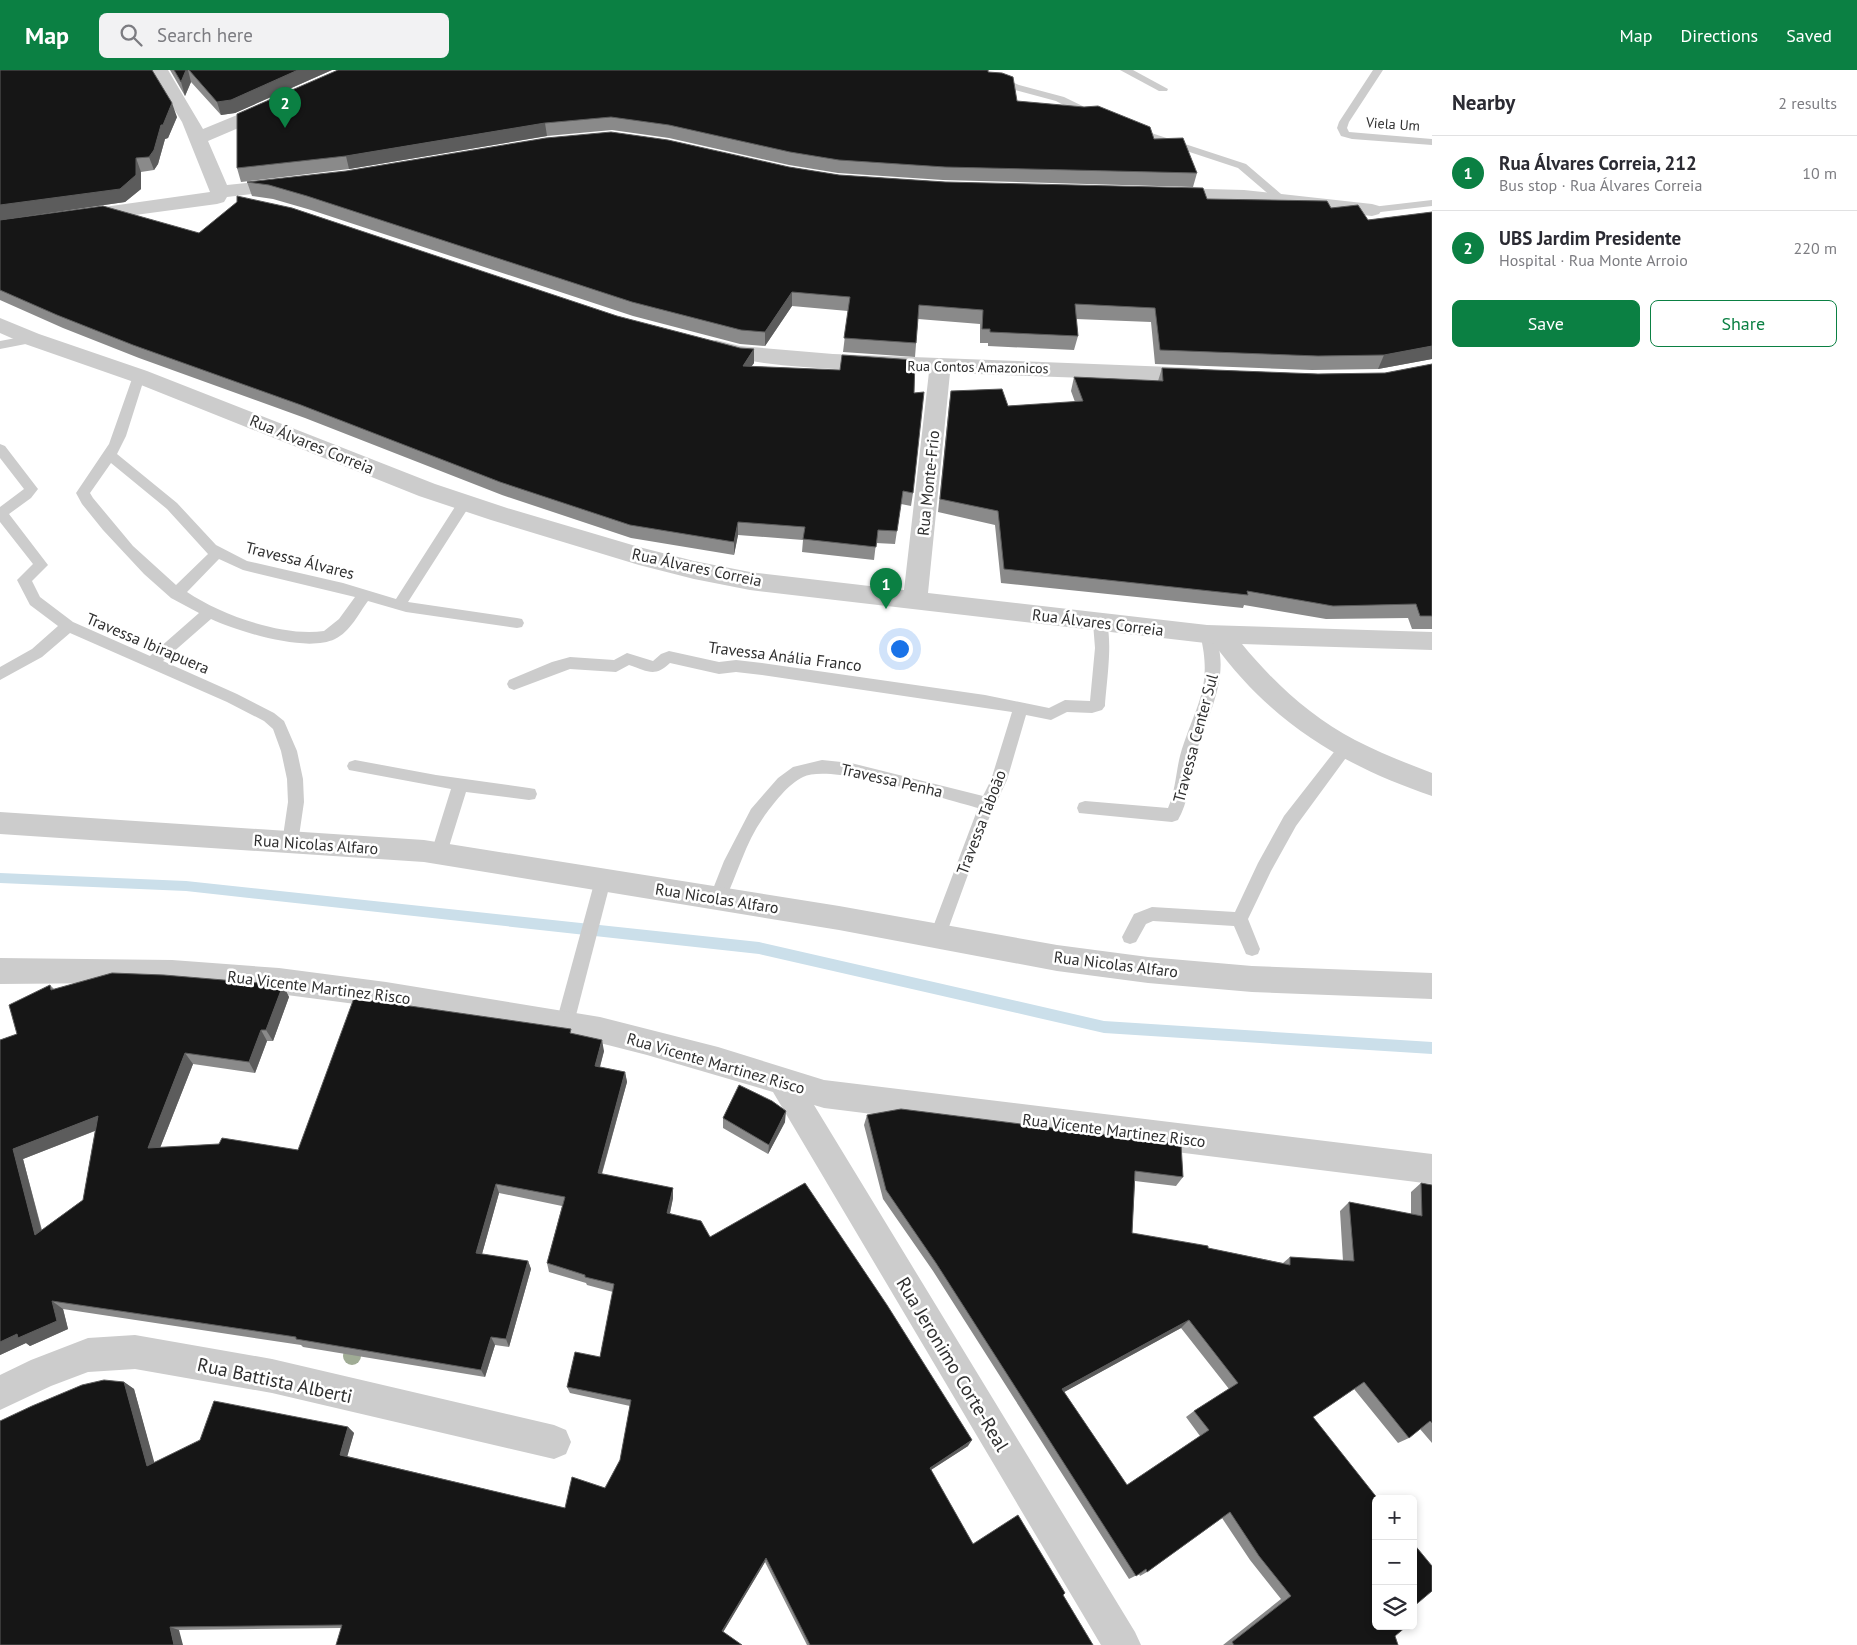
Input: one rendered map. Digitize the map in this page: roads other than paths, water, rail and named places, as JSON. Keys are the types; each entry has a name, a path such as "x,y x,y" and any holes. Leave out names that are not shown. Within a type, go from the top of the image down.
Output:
{"street":[{"path":"159,70 191,122 218,195"},
{"path":"198,138 289,99"},
{"path":"67,218 301,183"},
{"path":"1152,193 1244,196 1372,210"},
{"path":"218,195 272,207"},
{"name":"Rua Álvares Correia","path":"0,325 32,339 139,376 427,490 559,532 694,570 750,581 1100,623 1214,634 1432,641"},
{"name":"Rua Contos Amazonicos","path":"698,343 740,353 833,361 1213,376"},
{"name":"Rua Monte-Frio","path":"915,601 940,366"},
{"path":"1214,634 1258,681 1303,719 1346,747 1432,785"},
{"name":"Rua Nicolas Alfaro","path":"0,823 439,853 938,935 1057,958 1148,970 1252,979 1432,986"},
{"name":"Rua Vicente Martinez Risco","path":"3,973 70,969 151,970 308,983 565,1023 647,1041 824,1094 1432,1169"},
{"name":"Rua Jeronimo Corte-Real","path":"784,1082 1122,1645"},
{"name":"Rua Battista Alberti","path":"0,1393 43,1372 88,1355 135,1352 272,1376 554,1442"}],"lane":[{"path":"984,70 982,73 1015,87 1060,100 1086,113 1107,120"},
{"path":"1125,70 1163,89"},
{"path":"1352,136 1344,132 1342,128 1344,122 1378,70"},
{"path":"1124,126 1242,166 1282,200"},
{"name":"Viela Um","path":"1352,136 1432,142"},
{"path":"1372,210 1432,203"},
{"path":"0,345 32,339"},
{"path":"139,376 117,443 83,493 86,501 122,544 162,584 209,612 236,624 256,630 322,638 334,632 340,626 364,595"},
{"name":"Travessa Ibirapuera","path":"0,449 31,489 26,496 4,511 2,515 41,565 24,580 35,601 68,626 122,652 152,662 232,698 279,724 289,751 295,779 296,802 290,843"},
{"name":"Travessa Álvares","path":"110,455 172,506 217,553 243,565 399,605 517,623"},
{"path":"399,605 465,502"},
{"path":"176,594 217,553"},
{"path":"152,662 209,612"},
{"name":"Travessa Anália Franco","path":"514,684 557,666 570,663 616,666 627,659 656,667 669,657 719,668 736,666 762,669 985,700 1051,714 1065,706 1097,706 1102,648 1100,623"},
{"path":"0,674 37,653 68,626"},
{"name":"Travessa Center Sul","path":"1086,808 1172,815 1177,807 1192,744 1209,698 1214,674 1212,653 1214,634"},
{"name":"Travessa Taboão","path":"938,935 978,825 999,780 1021,708"},
{"path":"1252,949 1240,919 1264,868 1290,821 1346,747"},
{"path":"355,766 460,785 528,794"},
{"name":"Travessa Penha","path":"717,898 732,861 757,814 784,783 799,771 822,766 851,769 988,804"},
{"path":"439,853 460,785"},
{"path":"565,1023 603,880"},
{"path":"1130,937 1140,919 1152,914 1240,919"}],"waterway":[{"path":"0,878 186,886 759,948 1104,1027 1432,1048"}],"place":[{"name":"UBS Jardim Presidente","path":"285,128"},
{"name":"Rua Álvares Correia, 212","path":"886,609"}]}
